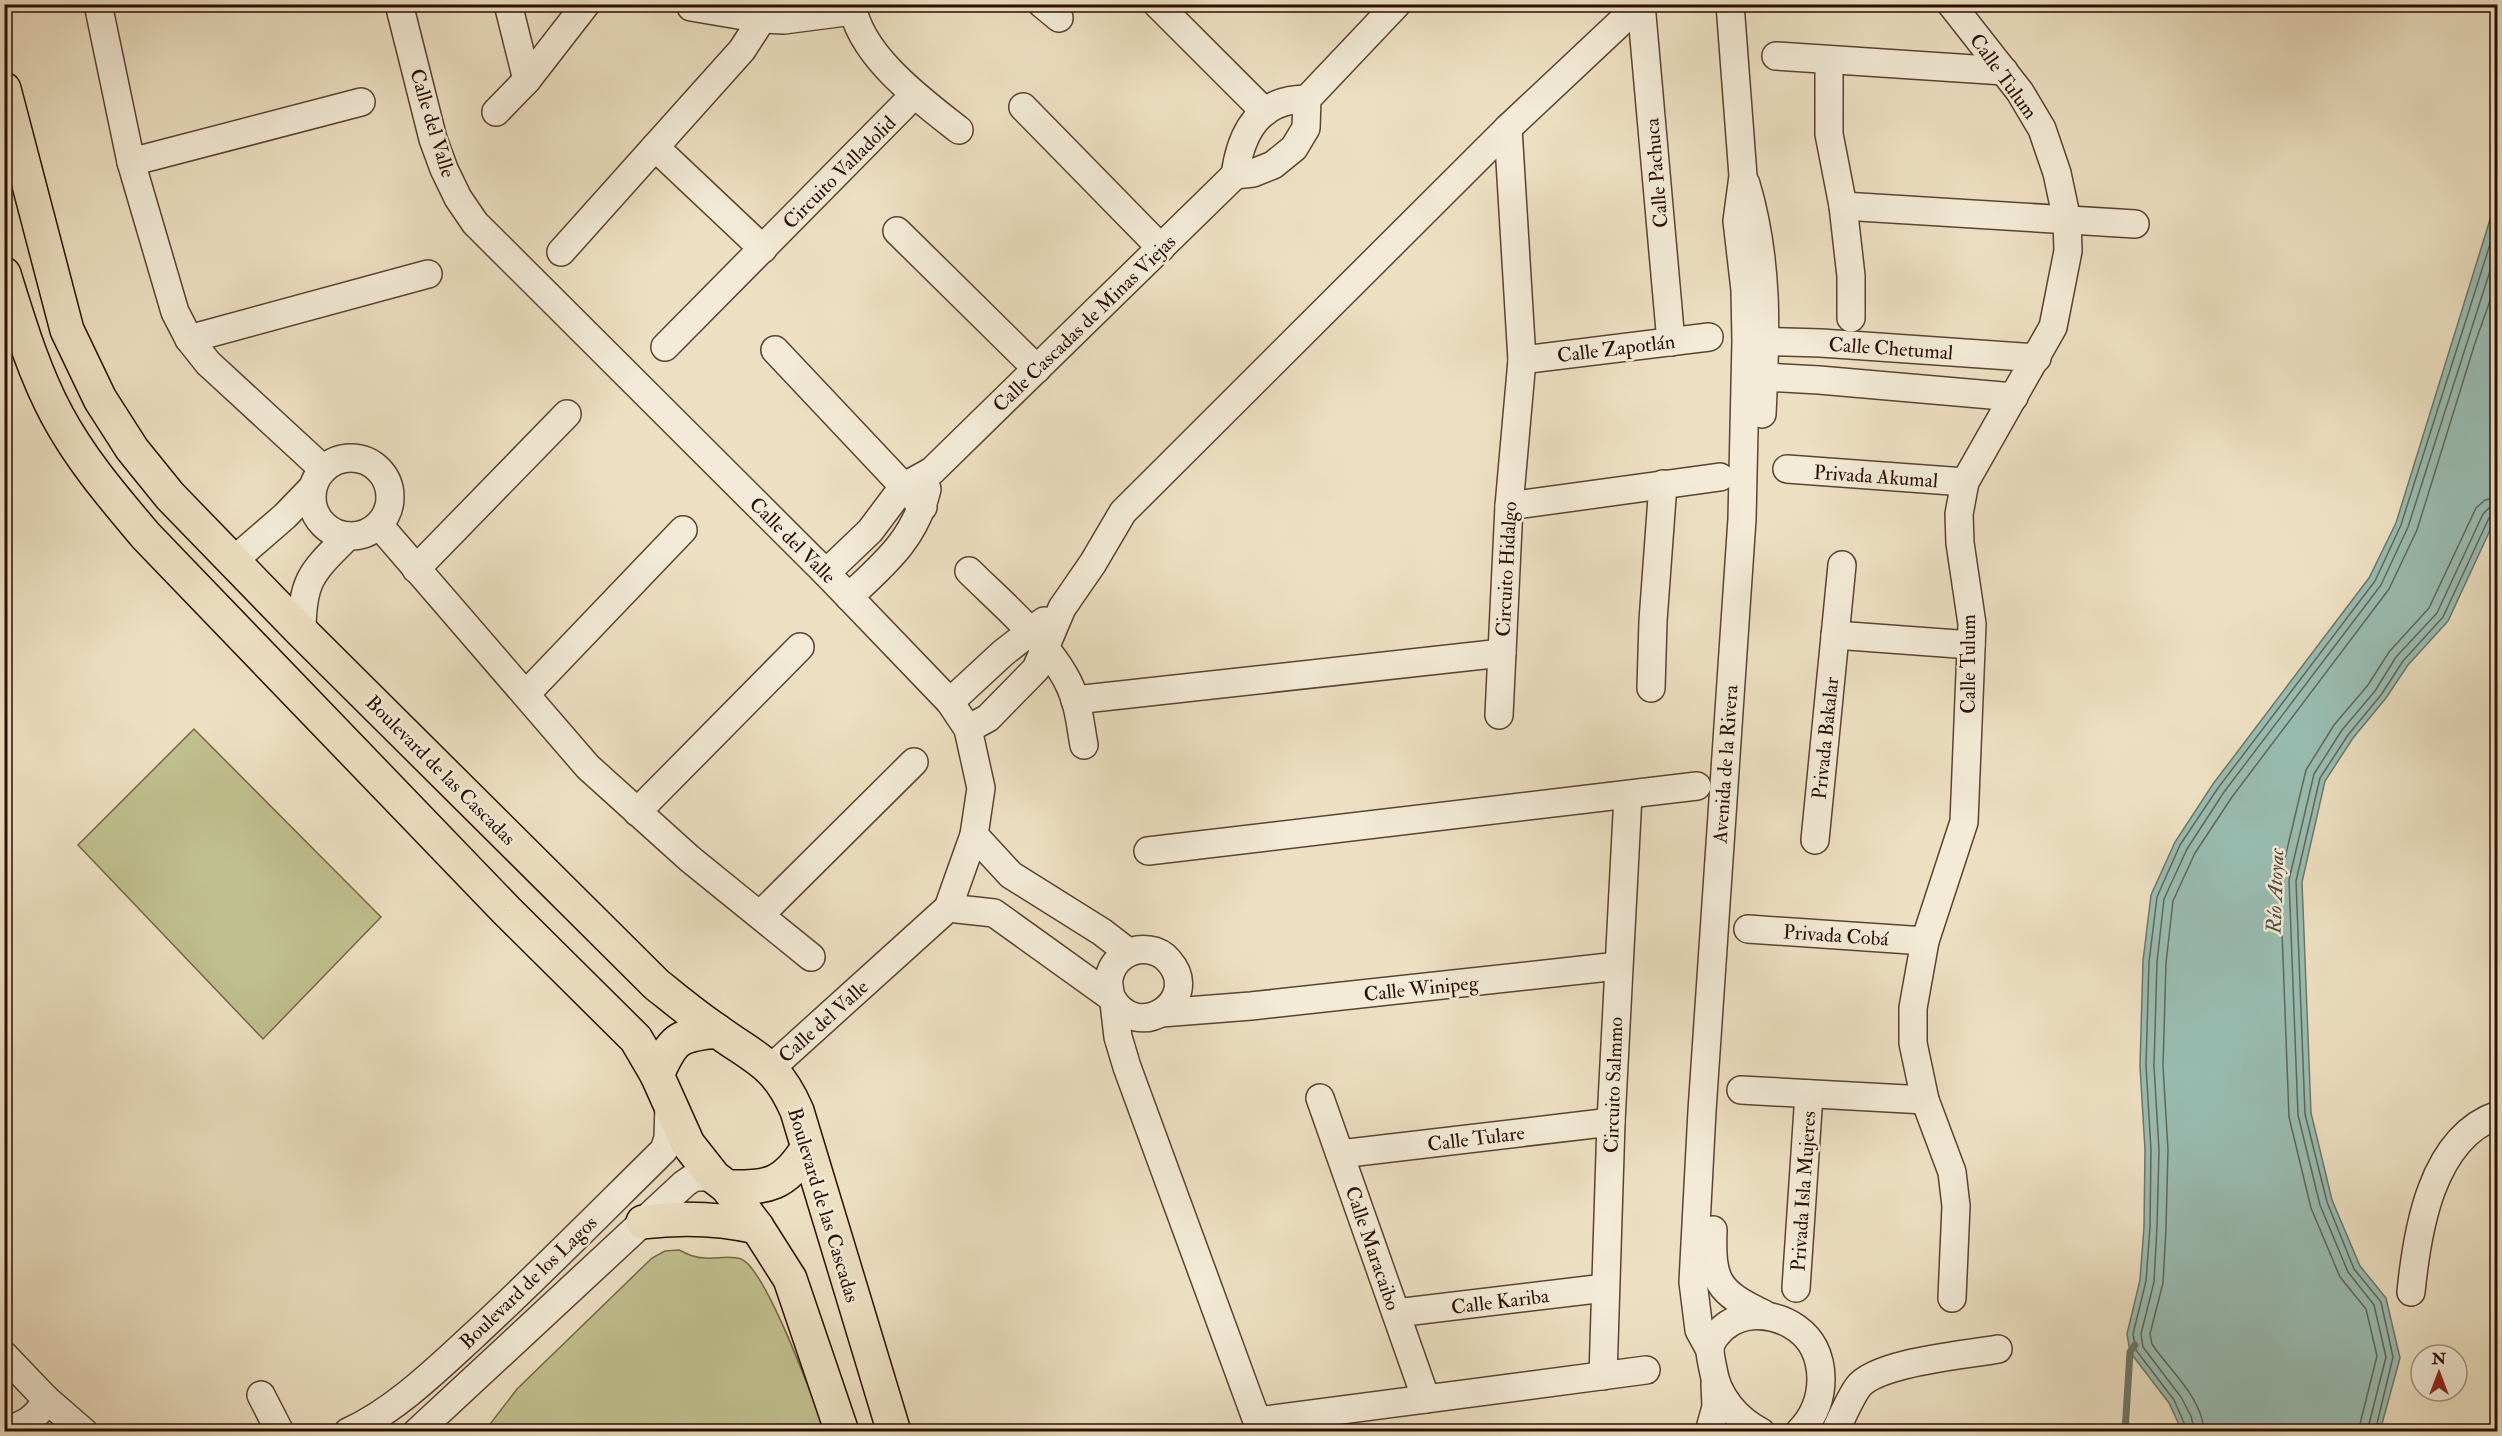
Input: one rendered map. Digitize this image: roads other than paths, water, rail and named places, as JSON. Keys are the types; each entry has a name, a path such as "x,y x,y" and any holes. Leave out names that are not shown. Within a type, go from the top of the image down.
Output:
{"main road":[{"name":"Boulevard de las Cascadas","path":"4,89 67,330 100,399 132,449 171,496 302,632 656,984 717,1031 771,1068 788,1091 894,1431"},
{"path":"4,274 30,356 57,416 94,474 146,536 499,902 636,1039 657,1074 688,1144 757,1227 790,1279 842,1431"},
{"path":"657,1074 675,1042 691,1034 717,1031"},
{"path":"721,1182 754,1188 778,1181 794,1169 807,1149"},
{"path":"643,1222 696,1218 725,1219 757,1227"}],"street":[{"path":"98,4 131,162 175,312 189,339 208,363 318,478"},
{"name":"Calle del Valle","path":"399,4 433,139 458,198 475,223 826,573 950,702 968,729 981,788 974,834 948,908 771,1068"},
{"path":"508,4 527,80"},
{"path":"496,112 527,80 586,4"},
{"path":"1157,4 1265,111"},
{"path":"1307,99 1292,99 1265,111 1243,139 1235,175 1253,173 1273,165 1294,148 1306,128 1307,99 1397,4"},
{"path":"950,702 1003,653 1038,640 1093,563 1123,512 1508,128 1640,4"},
{"name":"Calle Pachuca","path":"1640,4 1671,342"},
{"name":"Avenida de la Rivera","path":"1709,1431 1716,1407 1715,1384 1710,1350 1699,1330 1694,1282 1710,1112 1750,519 1761,254 1756,220 1743,177 1730,4"},
{"name":"Calle Tulum","path":"1951,4 2020,92 2042,129 2057,173 2067,220 2068,251 2053,327 1965,482 1959,514 1960,543 1972,624 1964,822 1925,941 1913,1008 1913,1043 1925,1100 1952,1172 1956,1206 1952,1298"},
{"path":"691,7 762,19 784,20 853,8 864,35 890,73 959,130"},
{"path":"561,252 742,50 762,19"},
{"path":"1776,57 2004,71"},
{"path":"1829,60 1829,134 1843,206 1851,276 1851,318"},
{"name":"Circuito Valladolid","path":"665,347 914,95"},
{"path":"131,162 361,102"},
{"path":"1023,107 1161,248"},
{"name":"Circuito Hidalgo","path":"1075,700 1502,653 1509,506 1522,360 1508,128"},
{"path":"655,147 763,249"},
{"name":"Calle Cascadas de Minas Viejas","path":"826,573 870,531 903,487 932,471 1235,175"},
{"path":"1843,206 2135,224"},
{"path":"897,231 1037,369"},
{"path":"189,339 428,274"},
{"name":"Calle Zapotlán","path":"1522,360 1709,337"},
{"name":"Calle Chetumal","path":"1756,340 2037,358"},
{"path":"1860,384 1865,346"},
{"path":"775,350 923,507"},
{"name":"Calle Chetumal","path":"1755,377 2014,397"},
{"path":"416,569 567,414"},
{"path":"233,561 285,516 318,478 342,458 354,457 365,460 383,473 388,483 390,505 379,525 370,531 348,536 337,534 319,520 314,510 318,478"},
{"name":"Privada Akumal","path":"1787,469 1965,482"},
{"path":"849,597 899,549 923,507 932,471"},
{"path":"1509,506 1720,477"},
{"path":"1651,688 1653,621 1663,484"},
{"path":"379,525 588,766 690,859 812,957"},
{"path":"527,693 683,530"},
{"path":"302,632 302,610 306,589 315,568 348,536"},
{"name":"Privada Bakalar","path":"1815,840 1842,566"},
{"path":"969,571 1038,640 1063,672 1075,700 1084,746"},
{"path":"1835,635 1971,645"},
{"path":"968,729 988,718 1036,669 1038,640"},
{"path":"637,812 800,647"},
{"path":"1499,715 1502,653"},
{"path":"760,915 914,762"},
{"path":"1148,851 1697,786"},
{"name":"Circuito Salmmo","path":"1603,1376 1611,1122 1628,795"},
{"path":"974,834 1011,875 1102,932 1128,952"},
{"path":"994,913 1011,875"},
{"path":"948,908 994,913 1113,1000 1125,1013 1138,1018 1157,1015"},
{"name":"Privada Cobá","path":"1748,929 1925,941"},
{"path":"1225,1009 1178,978 1169,961 1154,950 1141,949 1128,952 1115,963 1108,980 1118,1037 1127,1067 1260,1426 1425,1399 1646,1370"},
{"name":"Calle Winipeg","path":"1157,1015 1618,966"},
{"path":"1127,1067 1157,1015 1175,998 1178,978"},
{"name":"Privada Isla Mujeres","path":"1742,1090 1925,1100"},
{"name":"Privada Isla Mujeres","path":"1796,1288 1809,1094"},
{"name":"Calle Maracaibo","path":"1320,1098 1425,1399"},
{"name":"Boulevard de los Lagos","path":"348,1431 369,1422 440,1366 497,1314 664,1150 668,1138 669,1104"},
{"name":"Avenida de la Rivera","path":"1710,1112 1713,1266 1718,1281 1732,1297 1802,1332 1814,1347 1821,1365 1818,1406 1808,1423 1799,1431"},
{"path":"2411,1292 2417,1240 2431,1190 2453,1150 2465,1134 2486,1119 2498,1115"},
{"name":"Calle Tulare","path":"1340,1154 1611,1122"},
{"name":"Boulevard de los Lagos","path":"422,1430 694,1177 721,1182"},
{"name":"Calle Kariba","path":"1396,1313 1605,1288"},
{"path":"1710,1350 1714,1335 1728,1323 1745,1316 1764,1314"},
{"path":"1834,1431 1858,1386 1870,1376 1888,1368 1998,1349"},
{"path":"4,1355 46,1399 84,1431"},
{"path":"1715,1384 1726,1402 1740,1418 1761,1431"},
{"path":"261,1395 280,1431"},
{"path":"4,1431 35,1418 46,1399"}],"water":[{"name":"Río Atoyac","path":"2497,197 2497,515 2448,621 2408,665 2386,698 2353,738 2325,781 2302,882 2311,1113 2332,1200 2360,1266 2386,1298 2400,1358 2380,1431 2182,1431 2169,1403 2130,1352 2127,1334 2140,1280 2144,1227 2145,1150 2140,1066 2143,961 2151,895 2175,842 2213,784 2369,578 2396,523"}],"waterway":[{"path":"2125,1432 2130,1352 2135,1345"}]}
